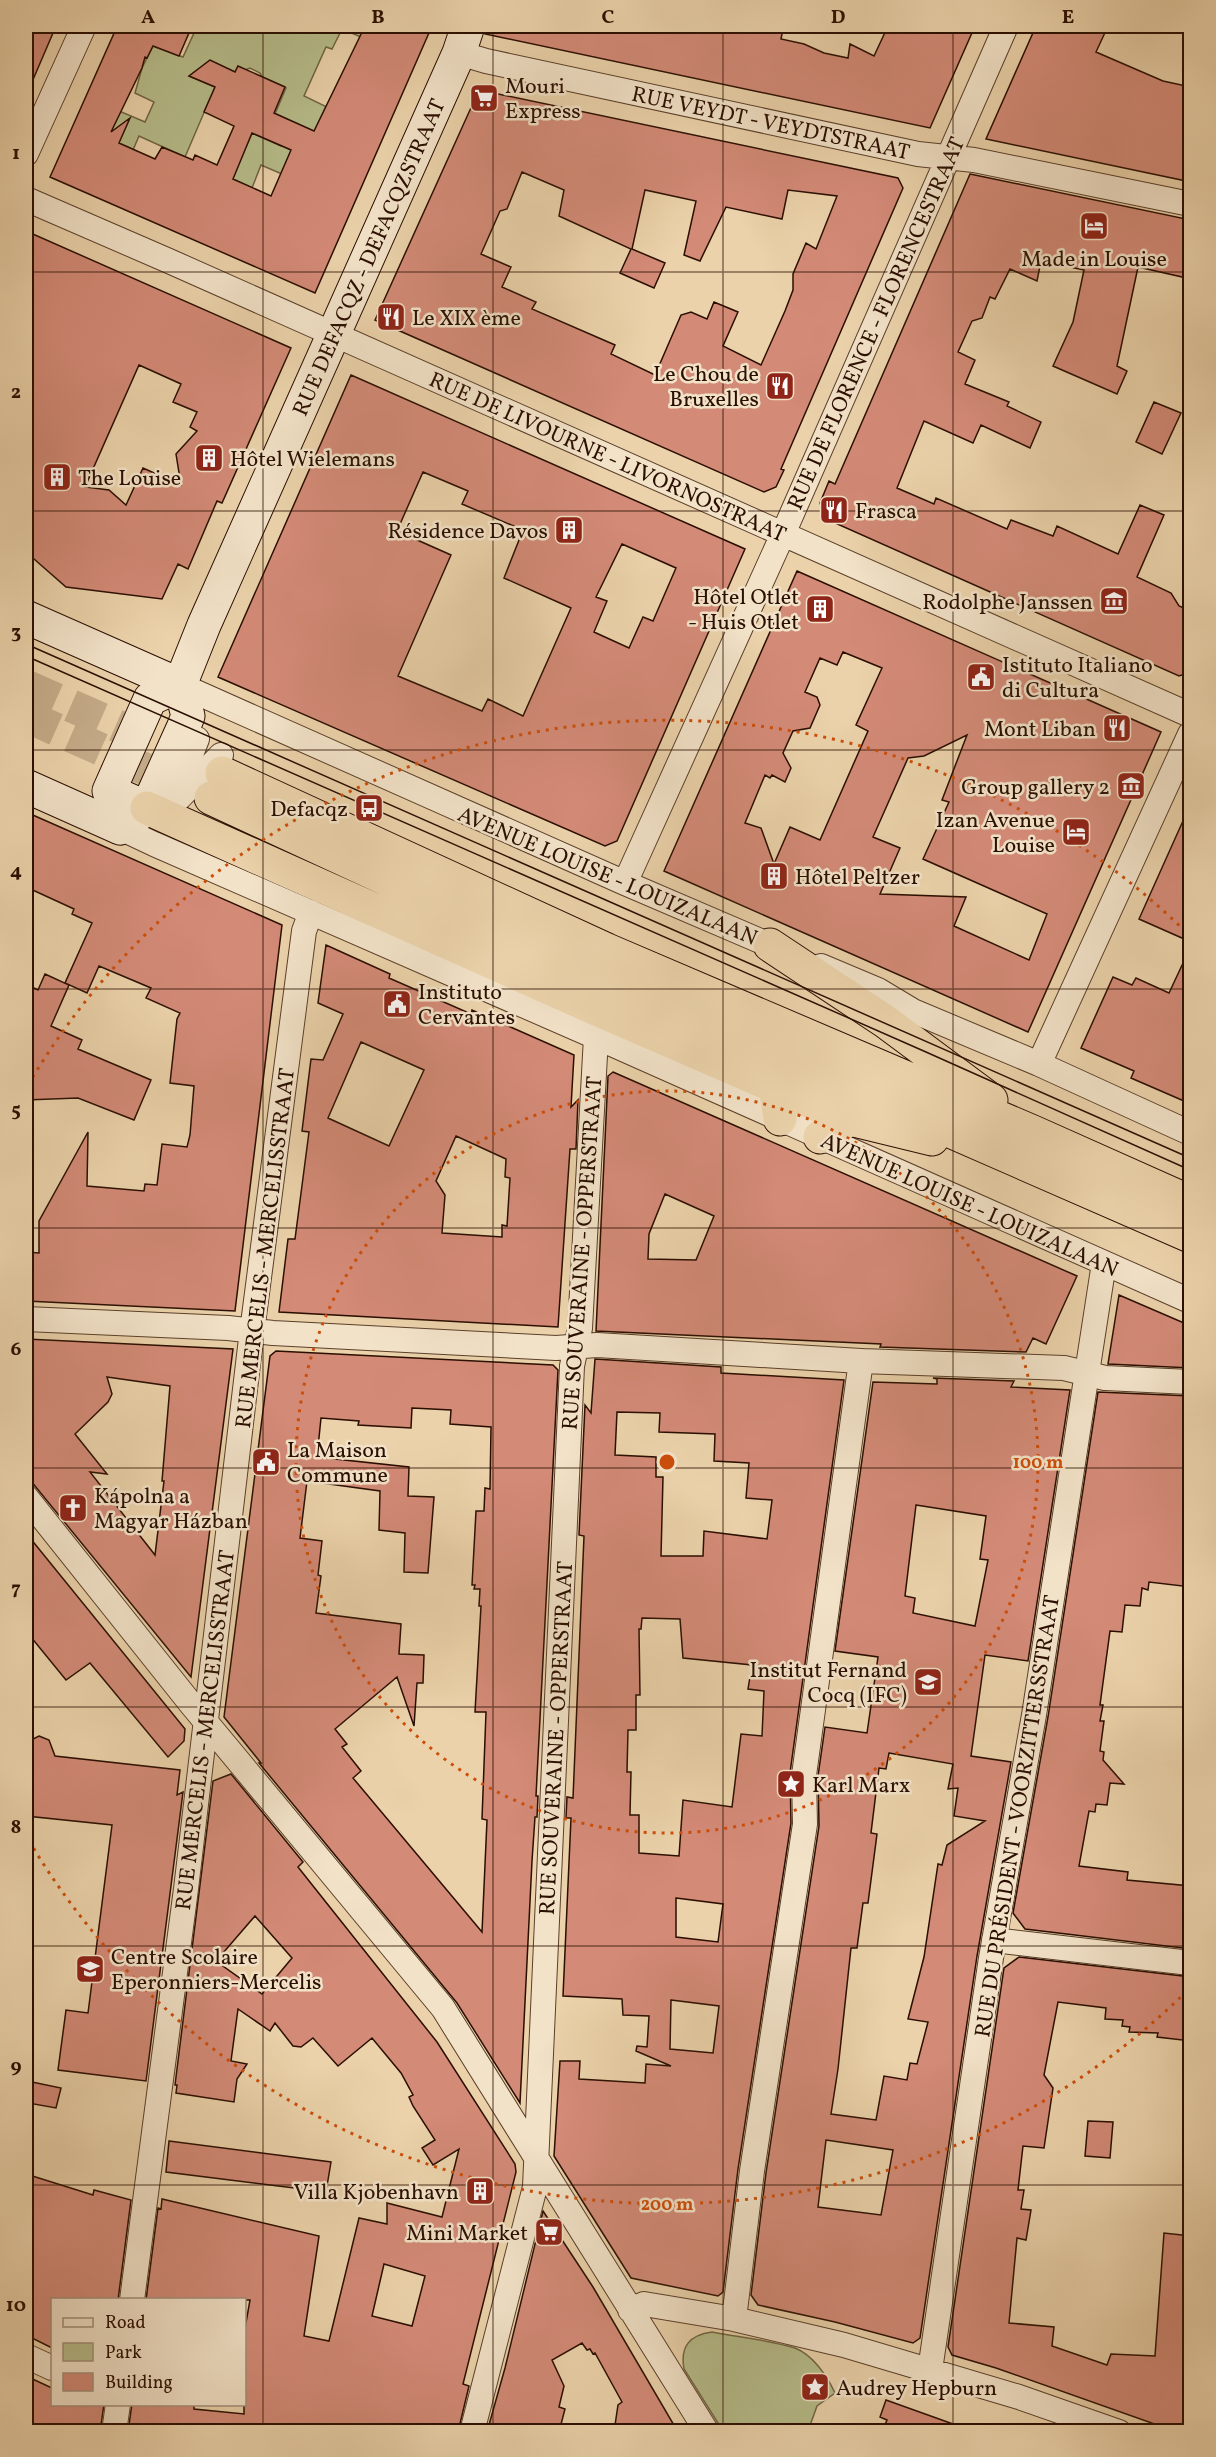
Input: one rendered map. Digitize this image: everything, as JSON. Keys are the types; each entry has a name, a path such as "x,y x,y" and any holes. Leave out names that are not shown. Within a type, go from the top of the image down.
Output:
{"highway":[{"path":"221,770 608,950 1191,1202"},
{"path":"221,770 607,981 1191,1236"},
{"path":"147,808 587,1005 850,1119 1018,1160"},
{"path":"770,945 886,1022 1033,1132"},
{"path":"775,1086 780,1119"},
{"path":"820,1137 850,1119"}],"street":[{"path":"26,154 84,26"},
{"name":"RUE DE FLORENCE - FLORENCESTRAAT","path":"625,883 783,534 1006,26"},
{"name":"RUE VEYDT - VEYDTSTRAAT","path":"464,39 486,61 906,151 974,160 1191,204"},
{"name":"RUE DEFACQZ - DEFACQZSTRAAT","path":"180,686 204,625 464,39"},
{"name":"RUE DE LIVOURNE - LIVORNOSTRAAT","path":"26,199 1191,715"},
{"name":"AVENUE LOUISE - LOUIZALAAN","path":"26,617 625,883 878,990 914,1011 1191,1132"},
{"path":"180,686 188,716 147,808 120,828 109,791 150,699 180,686"},
{"path":"1039,1064 1191,734"},
{"path":"196,741 221,770 171,806 196,741"},
{"name":"AVENUE LOUISE - LOUIZALAAN","path":"26,786 1191,1301"},
{"path":"109,791 147,808"},
{"name":"RUE MERCELIS - MERCELISSTRAAT","path":"132,2298 304,931 311,912"},
{"name":"RUE SOUVERAINE - OPPERSTRAAT","path":"472,2432 534,2187 572,1366 580,1328 596,1037"},
{"name":"RUE DU PRÉSIDENT - VOORZITTERSSTRAAT","path":"930,2370 994,1940 1034,1715 1104,1263"},
{"path":"26,1319 556,1348 597,1345 861,1360 1064,1368 1105,1378 1191,1382"},
{"path":"734,2319 752,2171 805,1824 804,1774 861,1360"},
{"path":"26,1497 205,1720 443,2008 707,2432"},
{"path":"994,1940 1191,1964"},
{"path":"630,2310 644,2304 734,2319 844,2345 1042,2404 1119,2432"},
{"path":"26,2356 51,2368"},
{"path":"114,2432 118,2406"}],"green space":[{"path":"192,26 375,26 368,40 342,29 332,49 326,47 304,96 329,108 289,177 261,165 252,188 232,179 252,133 281,146 293,122 275,114 286,88 262,77 260,73 250,68 245,70 238,66 235,72 210,60 189,76 215,87 185,157 139,136 133,150 120,145 97,122 105,105 145,122 154,102 135,93 142,68 153,46 183,57 194,33 190,31"},
{"path":"712,2332 795,2348 813,2361 824,2373 835,2393 817,2406 808,2431 723,2431 684,2369 683,2361 685,2348 692,2339"}],"building":[{"path":"26,26 56,26 26,96"},
{"path":"105,26 192,26 179,56 153,46 147,58 145,57 142,68 111,132 130,118 119,143 155,159 162,147 193,160 195,155 217,165 234,126 204,112 215,87 189,76 210,60 235,72 238,66 285,87 274,113 314,131 365,26 432,26 315,293 50,177 115,31","holes":["252,133 291,150 271,196 233,179"]},
{"path":"486,26 765,26 783,29 781,39 848,58 850,44 874,56 888,26 975,26 930,128 485,34"},
{"path":"1036,26 1108,26 1096,52 1163,81 1191,87 1191,182 986,139"},
{"path":"479,90 898,178 903,188 781,469 784,470 776,487 764,492 375,320","holes":["522,172 564,190 559,216 631,249 620,273 654,288 665,263 632,249 645,190 696,201 684,255 700,261 726,207 782,219 788,190 837,196 816,249 806,243 793,274 793,290 761,365 723,346 738,312 714,302 707,319 691,312 681,315 655,375 611,354 615,345 532,309 536,302 502,287 511,267 481,254 500,211 507,209"]},
{"path":"970,174 1191,220 1191,279 1138,267 1117,366 1127,371 1117,394 1053,366 1073,322 1084,270 1041,261 1037,281 1010,269 995,299 990,297 982,318 972,321 958,352 975,360 965,384 1009,402 1007,406 1041,422 1030,448 981,425 973,443 924,421 897,488 934,504 936,498 1007,529 1011,520 1053,536 1057,526 1118,554 1140,505 1164,515 1137,577 1171,593 1179,606 1191,611 1191,666 1188,673 1179,676 826,519 820,503 829,481 835,484"},
{"path":"26,231 291,348 222,503 217,501 188,569 178,564 162,599 66,587 26,552","holes":["139,365 181,384 173,402 197,412 190,427 197,431 176,454 181,485 143,468 126,505 109,490 85,487"]},
{"path":"351,375 745,549 617,841 605,846 218,677","holes":["423,472 468,491 462,504 523,530 504,578 571,608 523,716 488,699 482,711 398,676 451,555 397,531","622,544 676,568 653,621 643,617 629,648 594,632 607,601 596,597"]},
{"path":"1154,402 1181,413 1162,454 1136,442"},
{"path":"797,571 1161,732 1028,1032 664,871","holes":["843,652 882,668 856,725 868,731 820,840 790,827 774,864 761,828 745,823 765,775 770,778 772,775 785,782 791,768 783,753 793,731 810,728 820,705 817,697 805,692 820,658 837,665","967,735 942,800 949,802 923,859 1047,914 1029,960 954,926 966,897 880,894 900,848 873,837 908,758 924,756"]},
{"path":"1191,803 1191,942 1139,919"},
{"path":"26,812 282,925 235,1311 26,1301 26,1252 39,1253 39,1221 88,1132 87,1186 144,1191 145,1184 157,1185 162,1144 187,1147 194,1086 170,1083 177,1019 180,1013 146,998 151,988 99,966 87,993 65,983 92,923 72,914 74,909 26,887"},
{"path":"326,945 390,974 389,978 471,1014 472,1010 574,1055 571,1107 578,1100 576,1149 570,1149 558,1327 279,1312 288,1239 295,1239 309,1132 302,1131 311,1059 323,1060 343,1014 318,1003","holes":["361,1042 424,1070 389,1146 328,1118","456,1136 506,1159 505,1177 510,1178 507,1226 502,1225 502,1237 442,1233 445,1195 436,1181"]},
{"path":"1191,946 1191,1104 1131,1078 1134,1071 1081,1048 1113,977 1132,985 1136,978 1169,993"},
{"path":"45,974 69,985 51,1026 82,1040 78,1049 151,1080 134,1120 78,1098 26,1100 26,984 38,990"},
{"path":"613,1072 1077,1276 1046,1344 1033,1338 1026,1352 880,1347 881,1344 596,1331 608,1076","holes":["665,1194 714,1216 696,1260 648,1259 649,1234"]},
{"path":"1119,1295 1191,1326 1191,1368 1108,1364"},
{"path":"26,1339 233,1349 191,1677 26,1475","holes":["107,1377 170,1386 162,1481 164,1481 155,1555 90,1472 107,1474 75,1434 108,1402 112,1394"]},
{"path":"276,1351 553,1365 558,1370 536,1796 538,1796 537,1817 535,1817 532,1861 520,2103 457,2003 259,1763 261,1763 224,1717 270,1356","holes":["412,1408 451,1410 450,1424 491,1427 490,1489 485,1488 484,1511 476,1511 472,1585 475,1585 474,1589 480,1589 479,1606 481,1606 475,1712 486,1712 482,1819 487,1820 482,1932 353,1778 361,1771 342,1747 347,1744 335,1729 397,1677 414,1726 417,1683 423,1683 424,1655 399,1654 401,1624 316,1613 321,1576 318,1575 322,1541 300,1538 307,1481 380,1491 379,1530 405,1533 404,1572 428,1573 434,1497 408,1496 409,1467 317,1457 321,1418 359,1421 358,1425 411,1428"]},
{"path":"595,1359 721,1367 721,1373 844,1380 790,1773 791,1823 738,2169 723,2292 718,2296 631,2278 554,2156 560,2061 580,2061 579,2079 645,2083 646,2064 671,2066 636,2051 637,2046 647,2047 649,2016 623,2015 622,1999 563,1996 571,1818 566,1818 567,1797 573,1798 584,1536 579,1535 585,1405 591,1413","holes":["617,1412 660,1413 659,1432 715,1434 714,1461 749,1463 746,1498 772,1500 767,1539 704,1531 703,1556 661,1556 663,1477 656,1477 656,1457 615,1455","642,1618 680,1619 683,1658 752,1665 748,1689 764,1691 762,1736 741,1734 732,1807 683,1800 679,1856 639,1853 639,1815 630,1815 631,1772 627,1772 628,1730 636,1730 636,1695 640,1695 639,1629 641,1629","676,1898 723,1904 718,1942 676,1937","671,2000 719,2006 713,2053 670,2049"]},
{"path":"933,1378 1014,1381 1011,1387 1070,1390 1028,1661 985,1655 971,1756 1011,1762 977,1956 920,2338 913,2343 835,2322 758,2305 751,2295 766,2173 819,1826 818,1776 825,1727 867,1733 878,1657 835,1651 873,1382 937,1384 937,1379","holes":["916,1505 986,1516 980,1559 988,1560 975,1626 913,1613 915,1598 905,1596","889,1753 953,1764 948,1789 958,1788 954,1816 985,1821 947,1845 942,1865 938,1864 924,1957 908,2019 928,2022 917,2064 910,2063 907,2080 884,2076 876,2120 831,2114 851,1948 857,1948 863,1903 868,1903 877,1834 871,1833 879,1768 886,1769","826,2140 893,2150 881,2215 818,2207"]},
{"path":"1098,1392 1191,1396 1191,1587 1149,1582 1148,1590 1142,1588 1140,1606 1125,1605 1122,1632 1110,1631 1100,1705 1103,1705 1100,1721 1104,1721 1100,1751 1104,1752 1103,1760 1124,1784 1110,1783 1107,1805 1096,1804 1095,1812 1089,1811 1079,1866 1128,1872 1127,1880 1191,1886 1191,1949 1025,1929 1013,1913 1048,1717"},
{"path":"26,1533 185,1729 184,1741 168,1757 90,1663 66,1680 26,1631"},
{"path":"39,1736 49,1740 55,1756 180,1770 177,1795 183,1792 146,2081 58,2070 66,2010 88,2013 112,1825 26,1816 26,1747 29,1741"},
{"path":"231,1774 303,1862 298,1867 437,2042 515,2164 516,2172 463,2384 469,2386 458,2432 128,2432 132,2406 194,2406 194,2409 244,2414 244,2406 246,2406 246,2323 250,2300 246,2298 146,2298 158,2208 161,2209 162,2199 319,2236 304,2336 329,2341 359,2218 387,2224 387,2203 442,2217 459,2149 433,2165 422,2148 435,2140 413,2106 409,2097 413,2095 401,2073 372,2038 338,2066 313,2038 301,2047 293,2046 275,2023 270,2031 238,2009 231,2061 247,2064 237,2079 234,2102 176,2093 177,2085 175,2085 213,1781","holes":["255,1916 292,1958 262,1994 216,1961","384,2264 425,2276 412,2326 372,2316"]},
{"path":"1019,1957 1191,1977 1191,2041 1157,2037 1158,2033 1129,2032 1130,2027 1122,2026 1123,2020 1105,2019 1106,2008 1058,2002 1044,2075 1053,2088 1044,2148 1023,2146 1018,2190 1024,2190 1021,2209 1031,2210 1026,2240 1017,2238 1009,2323 1054,2327 1052,2346 1107,2365 1111,2354 1155,2356 1164,2233 1191,2236 1191,2432 1177,2432 996,2368 952,2355 948,2347 1004,1968"},
{"path":"32,2082 61,2088 56,2108 28,2103"},
{"path":"1088,2121 1113,2122 1110,2158 1085,2156"},
{"path":"169,2141 331,2162 326,2192 166,2172"},
{"path":"26,2174 93,2195 94,2190 131,2200 118,2298 51,2298 51,2348 26,2335"},
{"path":"543,2211 593,2287 678,2432 614,2432 618,2405 622,2402 595,2353 593,2354 590,2349 587,2350 582,2343 552,2360 564,2386 559,2407 565,2409 559,2432 487,2432"},
{"path":"26,2376 51,2388 51,2406 104,2406 100,2432 26,2432"},
{"path":"886,2400 967,2429 966,2432 882,2432 887,2420 880,2417"}],"tunnel":[{"path":"26,686 199,762"},
{"path":"26,716 188,788"}],"tram line":[{"path":"26,644 1190,1158"},
{"path":"26,656 1190,1170"}],"place":[{"name":"Mouri Express","path":"484,98"},
{"name":"Made in Louise","path":"1094,226"},
{"name":"Le XIX ème","path":"391,317"},
{"name":"Le Chou de Bruxelles","path":"780,386"},
{"name":"Hôtel Wielemans","path":"209,458"},
{"name":"The Louise","path":"57,477"},
{"name":"Frasca","path":"834,510"},
{"name":"Résidence Davos","path":"569,530"},
{"name":"Rodolphe Janssen","path":"1114,601"},
{"name":"Hôtel Otlet - Huis Otlet","path":"820,609"},
{"name":"Istituto Italiano di Cultura","path":"981,677"},
{"name":"Mont Liban","path":"1117,728"},
{"name":"Group gallery 2","path":"1131,786"},
{"name":"Defacqz","path":"369,808"},
{"name":"Izan Avenue Louise","path":"1076,832"},
{"name":"Hôtel Peltzer","path":"774,876"},
{"name":"Instituto Cervantes","path":"397,1004"},
{"name":"La Maison Commune","path":"266,1462"},
{"name":"Kápolna a Magyar Házban","path":"73,1508"},
{"name":"Institut Fernand Cocq (IFC)","path":"928,1682"},
{"name":"Karl Marx","path":"791,1784"},
{"name":"Centre Scolaire Eperonniers-Mercelis","path":"90,1969"},
{"name":"Villa Kjobenhavn","path":"480,2191"},
{"name":"Mini Market","path":"549,2232"},
{"name":"Audrey Hepburn","path":"815,2387"}]}
